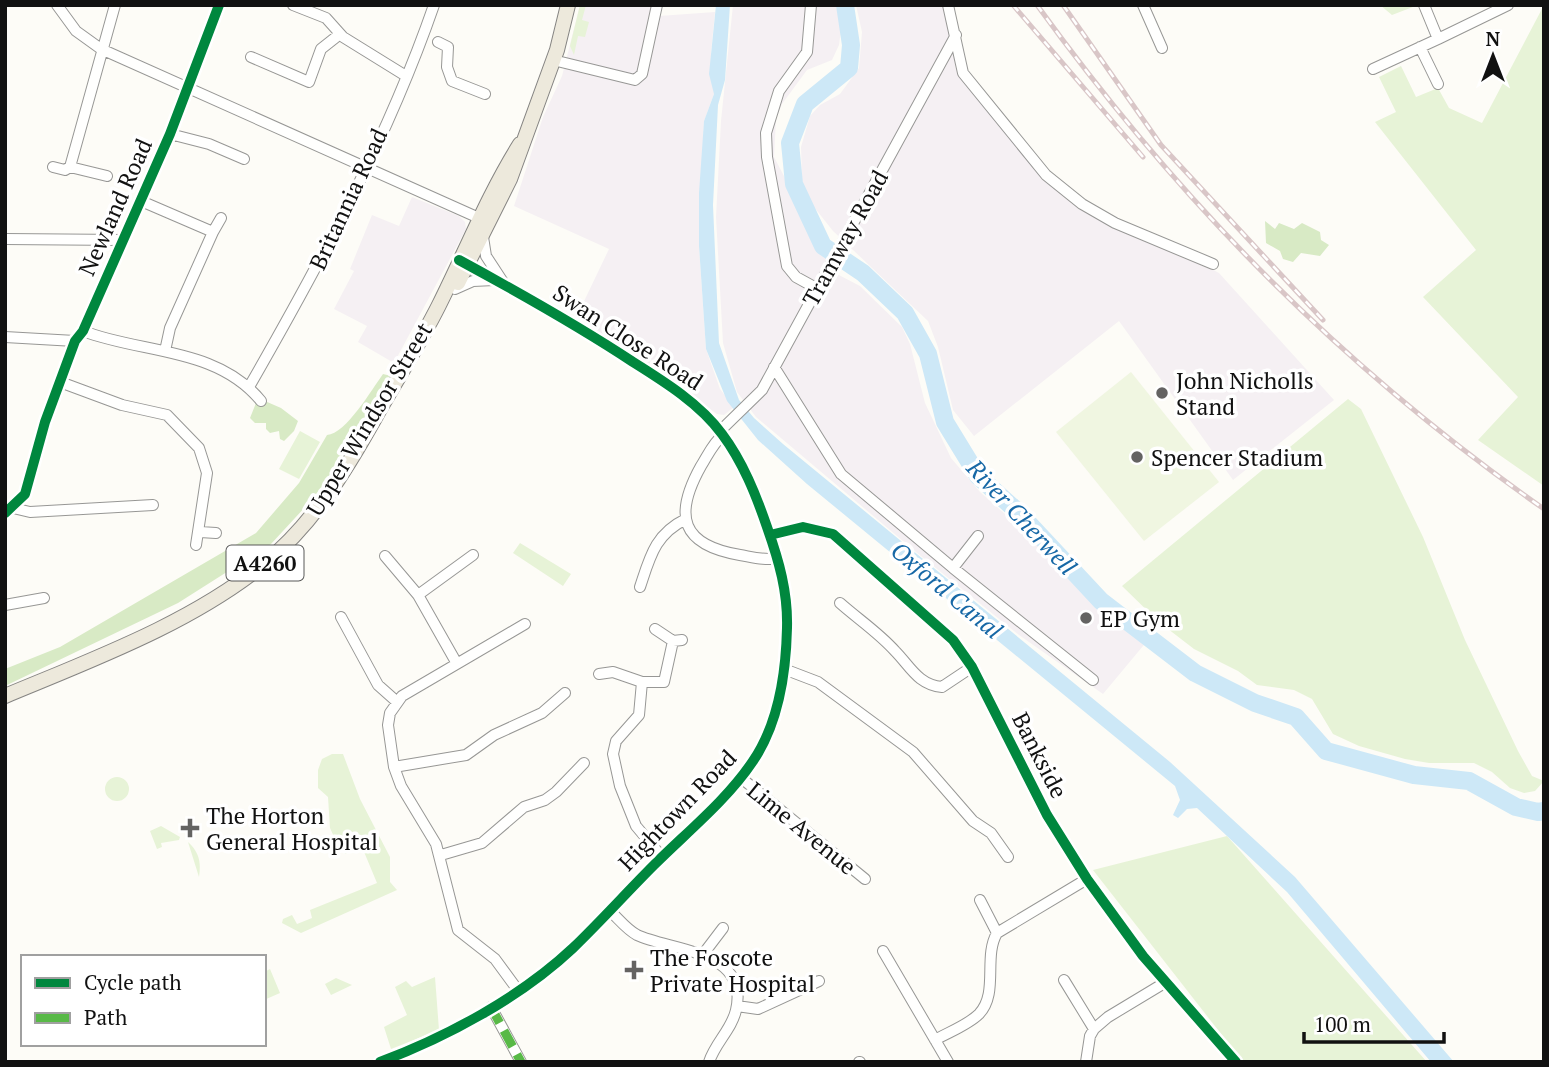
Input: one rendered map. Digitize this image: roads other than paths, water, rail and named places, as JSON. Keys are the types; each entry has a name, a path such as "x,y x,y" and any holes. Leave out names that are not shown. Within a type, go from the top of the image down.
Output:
{"main road":[{"name":"A4260","path":"551,65 568,5"},
{"name":"Upper Windsor Street","path":"5,696 193,610 242,580 283,547 315,512 342,472 510,179 520,144 551,65"},
{"name":"Upper Windsor Street","path":"440,303 455,289 463,262"}],"street":[{"path":"57,5 76,31 100,49 365,166 482,225"},
{"path":"53,167 65,170 70,165 100,49 115,5"},
{"name":"Newland Road","path":"9,511 25,494 45,422 75,341 83,331 170,134 219,5"},
{"path":"293,5 326,18 340,34 406,76"},
{"name":"Britannia Road","path":"249,387 303,294 365,166 406,76 434,5"},
{"path":"551,65 630,81 642,74 657,5"},
{"path":"811,5 807,52 775,99 765,148 787,266 796,277 816,288"},
{"path":"948,5 963,73 1034,162 1059,187 1115,222 1213,264"},
{"path":"1143,5 1162,48"},
{"path":"1423,5 1438,39"},
{"path":"1373,69 1508,5"},
{"path":"250,57 309,82 321,49 340,34"},
{"name":"Tramway Road","path":"686,519 684,505 690,486 722,433 754,400 775,368 816,288 843,244 956,35"},
{"path":"438,42 448,47 447,67 452,80 485,94"},
{"path":"1420,47 1438,84"},
{"path":"170,134 209,144 244,159"},
{"path":"70,165 107,176"},
{"path":"141,201 213,232"},
{"path":"165,351 170,328 220,218"},
{"name":"Swan Close Road","path":"482,225 486,256 506,286"},
{"path":"5,239 124,240"},
{"name":"Swan Close Road","path":"463,262 657,377 695,406 722,433"},
{"name":"Swan Close Road","path":"455,289 490,279 506,286"},
{"path":"83,331 206,361 249,387 261,401"},
{"path":"5,337 75,341"},
{"path":"775,368 841,474 1093,680"},
{"path":"60,382 122,405 158,411 185,431 199,448 207,466 200,532 196,545"},
{"name":"Hightown Road","path":"380,1062 424,1043 491,1007 571,949 740,778 753,761 774,722 784,668 788,606 778,558 753,489 722,433"},
{"path":"9,511 30,512 139,500 153,505"},
{"path":"640,587 656,542 686,519 699,540 712,549 766,559 778,558"},
{"name":"Bankside","path":"770,535 803,527 833,534 943,630 972,667 1047,815 1087,879 1166,982 1233,1061"},
{"path":"200,532 216,533"},
{"path":"953,568 978,536"},
{"path":"418,595 473,555"},
{"path":"385,556 418,595 456,662"},
{"path":"5,605 44,598"},
{"path":"840,603 897,652 908,668 930,686 942,688 972,667"},
{"path":"341,617 378,685 396,701"},
{"path":"517,989 495,958 458,930 441,855 401,786 394,767 388,725 396,701 456,662 520,627 522,641"},
{"path":"599,674 612,672 642,682 664,682 677,641 656,629"},
{"path":"784,668 818,682 913,752 973,821 991,833 1008,858"},
{"path":"642,682 639,715 616,741 613,754 620,786 636,826 662,857"},
{"path":"546,692 554,702"},
{"path":"394,767 466,755 494,735 542,713 565,693"},
{"path":"441,855 482,843 524,807 545,800 556,792 581,767 567,763"},
{"name":"Lime Avenue","path":"740,778 865,879"},
{"path":"935,1040 978,1015 984,1007 989,986 990,948 997,933 1087,879"},
{"path":"979,900 997,933"},
{"path":"609,910 636,934 704,953 716,960 731,978 737,1006 709,1062"},
{"path":"704,953 723,928"},
{"path":"883,951 948,1062"},
{"path":"1064,980 1094,1029"},
{"path":"737,1006 758,1009 819,981"},
{"path":"1086,1062 1090,1036 1094,1029 1108,1017 1166,982"},
{"path":"491,1007 522,1062"}],"water":[{"name":"Oxford Canal","path":"716,5 730,5 725,80 718,105 713,205 719,343 739,400 754,418 783,444 1170,762 1295,877 1454,1062 1431,1062 1287,892 1197,808 1187,809 1178,818 1173,815 1180,800 1175,786 807,484 758,440 727,401 706,349 699,246 699,193 704,121 714,94 709,74"}],"waterway":[{"name":"River Cherwell","path":"845,5 851,45 849,68 805,104 790,143 794,184 823,246 863,273 905,313 928,354 945,422 978,476 1018,512 1101,601 1195,673 1255,703 1296,717 1326,751 1414,775 1469,781 1516,807 1544,811"}],"railway":[{"path":"1013,5 1143,157"},
{"path":"1037,5 1149,148 1269,279 1400,399 1544,509"},
{"path":"1063,5 1161,145 1323,320"}],"place":[{"name":"John Nicholls Stand","path":"1162,393"},
{"name":"Spencer Stadium","path":"1137,457"},
{"name":"EP Gym","path":"1086,618"},
{"name":"The Horton General Hospital","path":"190,828"},
{"name":"The Foscote Private Hospital","path":"634,970"}]}
